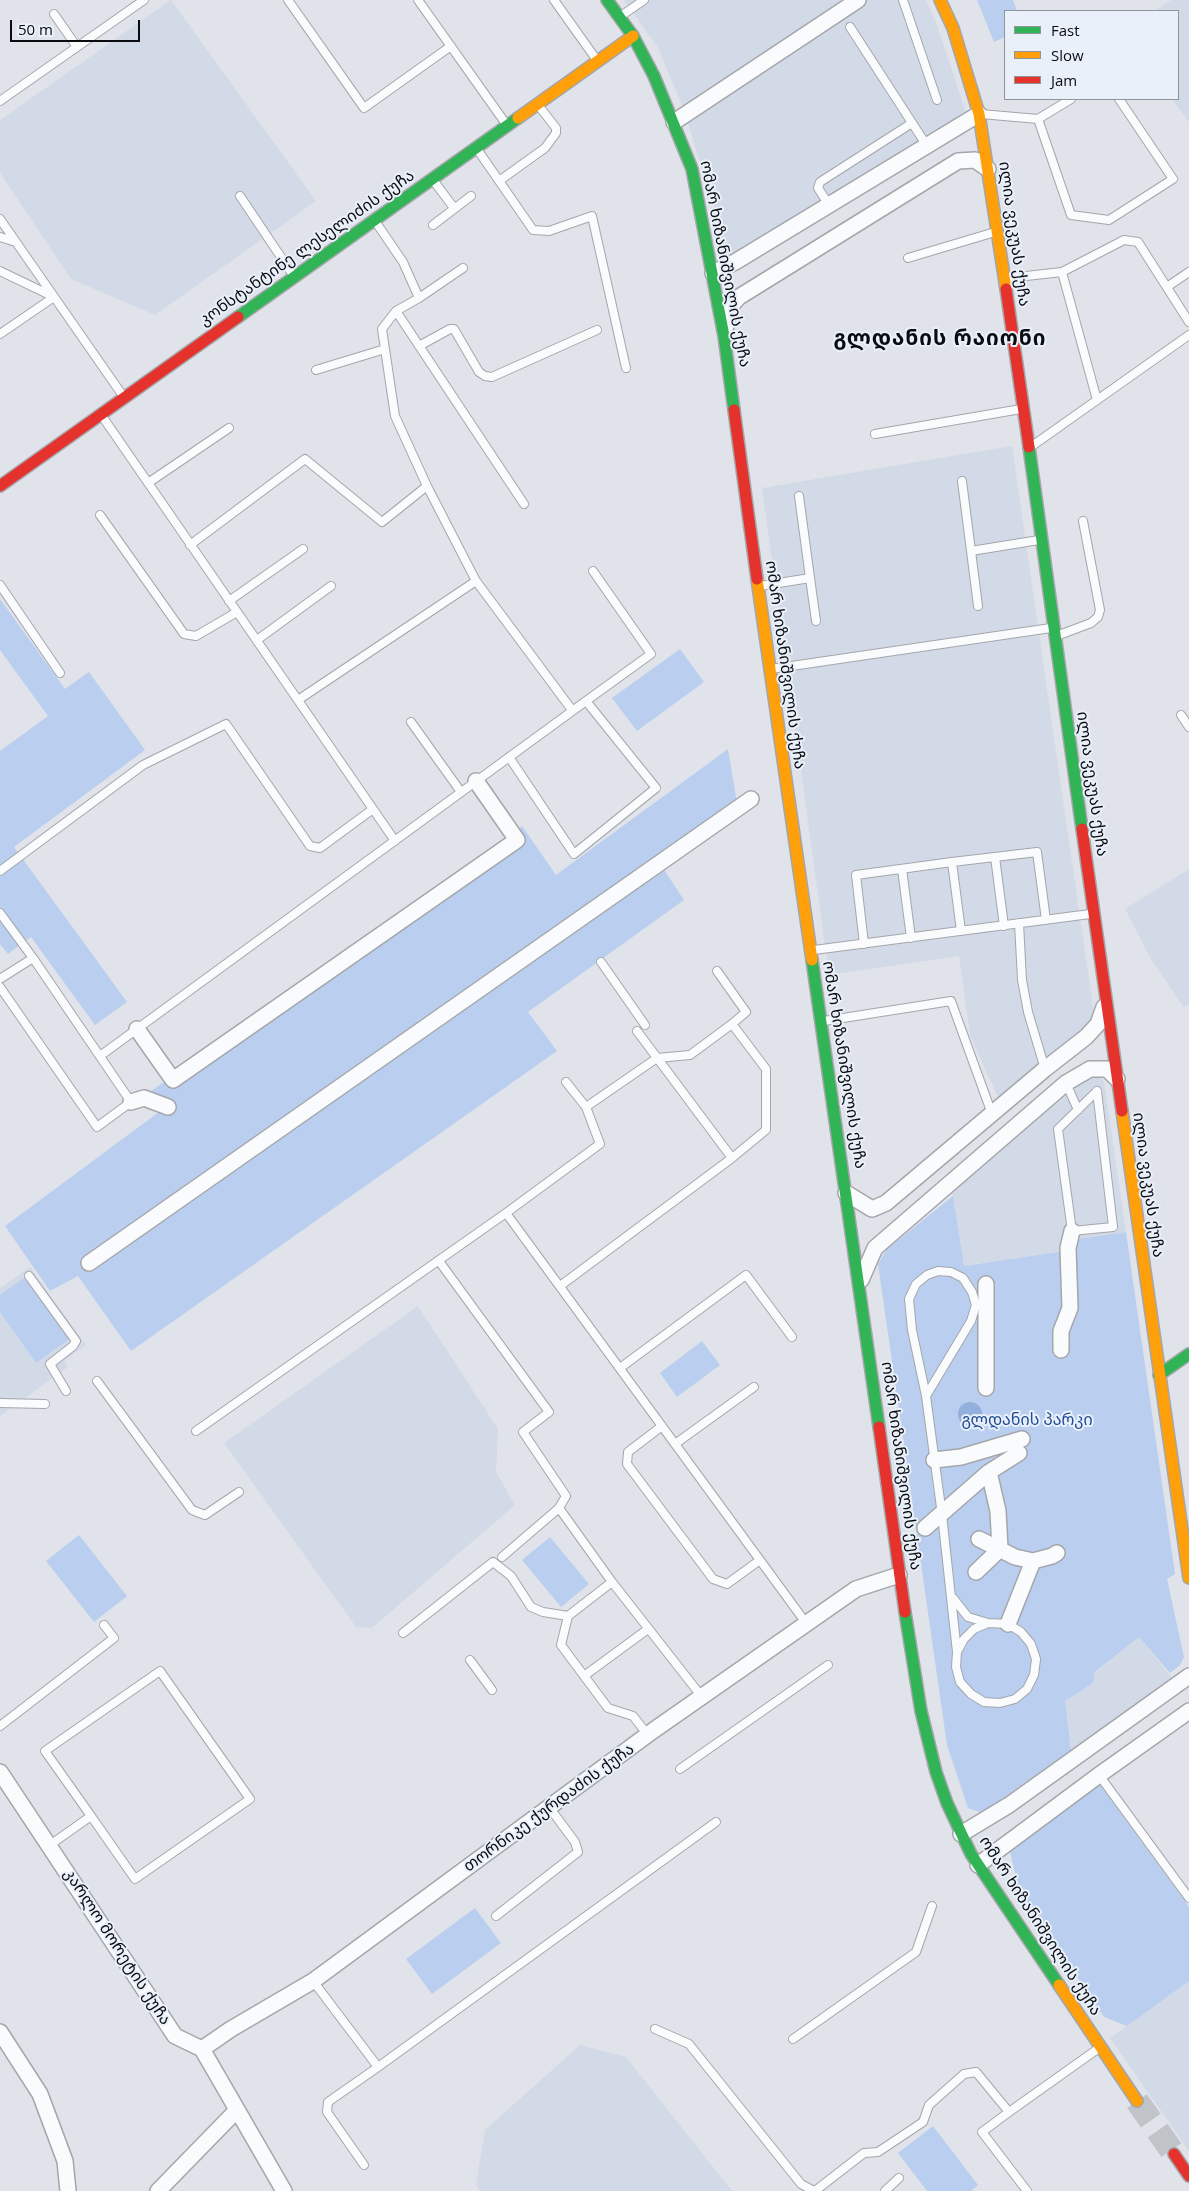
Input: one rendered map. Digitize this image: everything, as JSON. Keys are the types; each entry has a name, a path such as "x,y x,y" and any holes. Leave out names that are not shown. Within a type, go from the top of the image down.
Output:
{"main road":[{"name":"ომარ ხიზანიშვილის ქუჩა","path":"607,0 632,36 654,76 674,122 692,169 713,273 724,336 769,669 860,1283 899,1576 921,1711 936,1772 947,1804 978,1865 1137,2101"},
{"name":"ილია ვეკუას ქუჩა","path":"940,0 953,28 979,114 988,170 1029,448 1159,1376 1179,1488 1189,1578"},
{"name":"კონსტანტინე ლესელიძის ქუჩა","path":"0,486 632,36"},
{"path":"1159,1376 1189,1354"},
{"path":"1174,2154 1189,2176"}],"street":[{"path":"674,122 858,0"},
{"path":"713,273 979,114"},
{"path":"724,336 729,308 739,296 958,161 975,160 988,170"},
{"path":"138,1029 174,1080 517,840 476,781"},
{"path":"89,1263 751,800"},
{"path":"846,1193 872,1209 886,1203 1045,1069 1086,1037 1098,1024 1107,1000"},
{"path":"860,1283 874,1248 1066,1084 1090,1069 1107,1069 1117,1079"},
{"path":"131,1102 144,1098 168,1107"},
{"path":"1061,1350 1061,1330 1070,1308 1068,1248 1072,1231"},
{"path":"986,1284 986,1388"},
{"path":"925,1528 1020,1446 984,1446 961,1457 934,1460"},
{"path":"976,1572 1000,1549 998,1511 989,1472"},
{"path":"979,1539 1015,1557 1033,1561 1057,1553"},
{"path":"1008,1624 1033,1561"},
{"name":"თორნიკე ქურდაძის ქუჩა","path":"202,2049 231,2029 313,1980 648,1735 856,1589 899,1576"},
{"path":"961,1834 1025,1794 1189,1676"},
{"path":"978,1865 1189,1711"},
{"name":"კარლო მორეტის ქუჩა","path":"0,1772 175,2036 202,2049"},
{"path":"0,2032 40,2094 65,2161 68,2191"},
{"path":"202,2049 284,2191"},
{"path":"158,2191 237,2110"}],"lane":[{"path":"0,101 144,0"},
{"path":"288,0 364,108 451,46"},
{"path":"418,0 507,125"},
{"path":"554,0 597,61"},
{"path":"620,17 644,0"},
{"path":"903,0 937,100"},
{"path":"54,14 77,47"},
{"path":"850,27 927,146"},
{"path":"979,114 1038,119 1069,100"},
{"path":"1038,119 1071,215 1109,220 1173,179 1120,100"},
{"path":"498,181 545,148 556,133 556,128 537,104"},
{"path":"829,205 818,188 820,182 912,123"},
{"path":"476,148 532,230 550,231 592,216 626,368"},
{"path":"432,179 454,208"},
{"path":"240,196 294,277"},
{"path":"433,225 471,196"},
{"path":"0,219 124,398"},
{"path":"374,220 403,262 419,298"},
{"path":"908,258 997,232"},
{"path":"0,236 16,242"},
{"path":"1003,278 1062,272 1124,240 1138,242 1189,322"},
{"path":"463,268 396,311 382,329 395,416 426,486 476,581 572,710"},
{"path":"0,271 54,297"},
{"path":"1062,272 1097,400"},
{"path":"1167,287 1189,272"},
{"path":"0,334 54,297"},
{"path":"396,311 524,504"},
{"path":"419,346 450,329 454,329 479,372 485,376 492,377 597,330"},
{"path":"1029,448 1189,334"},
{"path":"316,370 385,349"},
{"path":"874,434 1023,408"},
{"path":"101,414 395,841"},
{"path":"148,483 229,428"},
{"path":"190,545 305,459 382,522 426,486"},
{"path":"962,481 978,606"},
{"path":"799,496 816,621"},
{"path":"100,515 184,634 196,636 237,612"},
{"path":"769,669 1054,632 1091,623 1098,617 1100,610 1083,521"},
{"path":"971,551 1041,540"},
{"path":"229,600 303,549"},
{"path":"100,1056 651,654 593,571"},
{"path":"758,587 810,578"},
{"path":"298,700 476,581"},
{"path":"0,585 60,673"},
{"path":"256,640 331,586"},
{"path":"509,757 574,854 656,788 586,701"},
{"path":"1181,715 1189,727"},
{"path":"411,722 461,792"},
{"path":"0,872 142,765 226,724 310,846 320,848 373,809"},
{"path":"864,944 856,875 952,862 1037,852 1046,920"},
{"path":"995,857 1004,926"},
{"path":"952,862 961,931"},
{"path":"902,869 910,938"},
{"path":"0,913 131,1102 97,1127 0,987"},
{"path":"810,951 1094,914"},
{"path":"1019,924 1022,980 1028,1012 1045,1069"},
{"path":"0,979 33,958"},
{"path":"601,962 645,1025"},
{"path":"586,1107 657,1058 690,1055 746,1012 718,971"},
{"path":"821,1022 951,1001 992,1114"},
{"path":"560,1286 732,1158 766,1130 766,1069 732,1024"},
{"path":"637,1031 732,1158"},
{"path":"196,1432 439,1261 600,1144 586,1107 566,1082"},
{"path":"1066,1084 1078,1110"},
{"path":"1097,1091 1113,1227 1072,1231 1058,1129 1078,1110 1097,1091"},
{"path":"506,1213 806,1623"},
{"path":"439,1261 549,1412 523,1432 566,1496 559,1508 502,1557"},
{"path":"926,1396 971,1321 976,1305 972,1292 962,1278 951,1272 938,1271 927,1275 916,1284 909,1299 912,1330 926,1396 942,1515 950,1591 957,1652 956,1667 960,1682 970,1694 984,1702 1000,1703 1015,1698 1027,1688 1034,1675 1036,1659 1031,1644 1021,1632 1008,1624 988,1623 968,1617 950,1591"},
{"path":"620,1368 746,1275 792,1337"},
{"path":"29,1276 76,1341 73,1346 50,1364 66,1391"},
{"path":"97,1381 192,1510 205,1516 238,1492"},
{"path":"675,1444 754,1387"},
{"path":"0,1404 45,1404"},
{"path":"662,1426 628,1452 627,1464 713,1579 727,1584 760,1560"},
{"path":"559,1508 612,1582 702,1697"},
{"path":"403,1632 493,1562 511,1576 531,1607 543,1612 568,1616"},
{"path":"612,1582 568,1616 561,1645 608,1708 633,1716 648,1735"},
{"path":"957,1652 964,1639 974,1629 988,1623"},
{"path":"0,1726 114,1638 104,1625"},
{"path":"584,1676 648,1629"},
{"path":"470,1660 492,1690"},
{"path":"680,1768 828,1665"},
{"path":"160,1670 250,1799 135,1879 90,1816 45,1751 160,1670"},
{"path":"1099,1775 1189,1898"},
{"path":"496,1916 578,1852 575,1842 549,1807"},
{"path":"50,1845 90,1816"},
{"path":"364,2165 327,2112 328,2102 716,1822"},
{"path":"793,2039 916,1952 932,1906"},
{"path":"313,1980 378,2067"},
{"path":"655,2029 689,2044 801,2184 815,2191 864,2153 878,2152 923,2122 929,2105 964,2074 976,2072 1009,2112"},
{"path":"1026,2191 982,2132 1100,2047"},
{"path":"885,2191 899,2178"}],"shaded area":[{"path":"171,0 316,201 155,315 71,279 0,173 0,120"},
{"path":"624,0 926,0 936,22 966,113 739,258 725,255 716,214 683,107 658,48"},
{"path":"1171,0 1189,0 1189,122 1173,100 1179,100 1179,10 1156,10"},
{"path":"1012,446 1095,1021 1000,1102 970,1035 959,956 829,975 762,488"},
{"path":"1189,869 1189,1004 1184,1008 1151,959 1125,909"},
{"path":"1100,1076 1104,1082 1126,1232 1064,1241 1065,1251 963,1266 952,1189 1088,1077"},
{"path":"30,1267 86,1345 64,1361 68,1367 0,1416 0,1288"},
{"path":"418,1306 498,1429 496,1472 515,1505 372,1628 356,1627 224,1443"},
{"path":"970,1402 979,1405 982,1414 979,1423 970,1426 961,1423 958,1414 961,1405"},
{"path":"1139,1637 1173,1679 1071,1750 1065,1701 1093,1683 1095,1673"},
{"path":"1189,1981 1189,2151 1110,2038"},
{"path":"580,2045 626,2057 732,2191 480,2191 476,2185 485,2130"}],"green space":[{"path":"977,0 1013,0 1017,10 1004,10 1004,37 994,42"},
{"path":"0,599 65,689 89,672 145,750 14,847 127,1002 95,1025 31,937 8,954 0,944 0,751 48,716 0,650"},
{"path":"680,649 704,682 637,731 612,698"},
{"path":"728,749 739,815 661,865 684,900 528,1012 557,1051 131,1351 78,1276 50,1291 5,1226 159,1112 147,1094 522,826 556,875"},
{"name":"გლდანის პარკი","path":"953,1196 964,1266 1065,1251 1064,1241 1126,1232 1175,1574 1167,1579 1184,1657 1180,1665 1170,1673 1139,1637 1095,1672 1093,1683 1065,1701 1071,1750 982,1813 968,1808 947,1745 878,1264 886,1250"},
{"path":"24,1278 69,1339 36,1363 0,1312 0,1295"},
{"path":"702,1341 720,1365 677,1397 660,1373"},
{"path":"79,1535 127,1596 94,1622 46,1561"},
{"path":"550,1537 589,1584 561,1607 522,1560"},
{"path":"1098,1782 1189,1907 1189,1981 1127,2026 1104,2017 1019,1891 1010,1851"},
{"path":"475,1908 501,1943 432,1994 406,1959"},
{"path":"933,2126 978,2185 971,2191 927,2191 898,2153"}],"tunnel":[{"path":"1137,2101 1174,2154"}],"traffic: fast":[{"path":"607,0 633,36 654,76 692,169 724,336 734,410"},
{"path":"238,317 518,118"},
{"path":"1029,447 1082,829"},
{"path":"812,960 879,1427"},
{"path":"1159,1375 1189,1354"},
{"path":"905,1612 921,1711 936,1772 947,1803 971,1854 1059,1985"}],"traffic: slow":[{"path":"940,0 953,28 979,114 1006,289"},
{"path":"518,118 633,36"},
{"path":"757,579 812,960"},
{"path":"1122,1111 1189,1578"},
{"path":"1059,1985 1137,2101"}],"traffic: jam":[{"path":"1006,289 1029,447"},
{"path":"0,486 238,317"},
{"path":"734,410 757,579"},
{"path":"1082,829 1122,1111"},
{"path":"879,1427 905,1612"},
{"path":"1174,2154 1189,2176"}],"district":[{"name":"გლდანის რაიონი","path":"940,339"}]}
